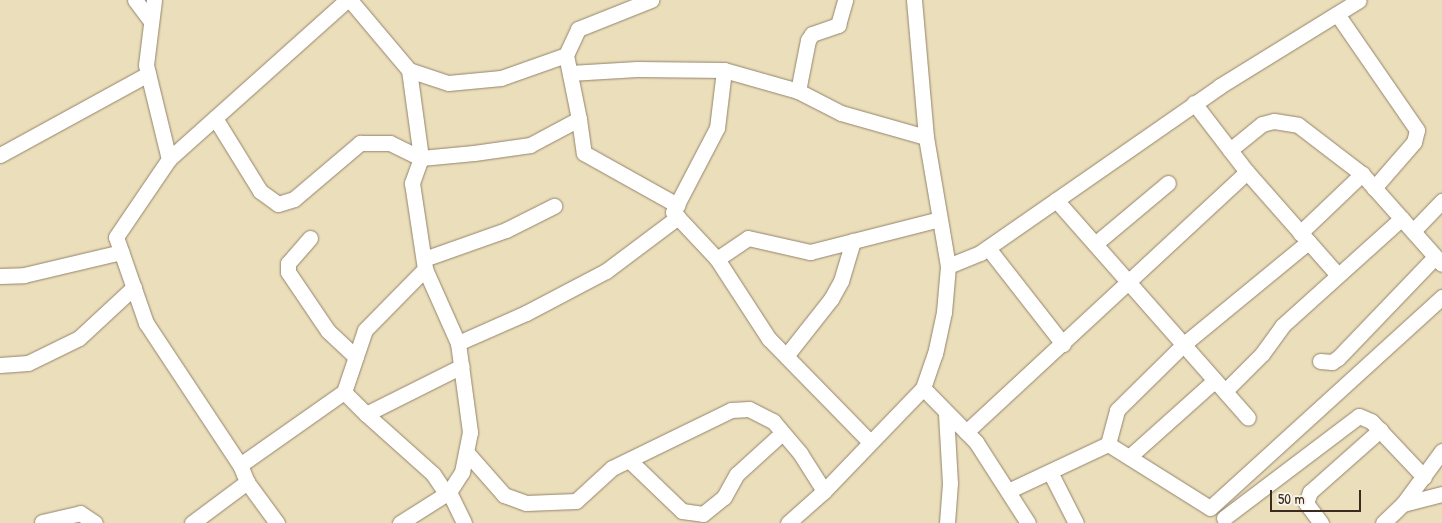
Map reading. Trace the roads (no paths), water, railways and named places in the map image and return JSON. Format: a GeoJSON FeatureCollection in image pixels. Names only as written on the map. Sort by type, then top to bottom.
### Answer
{"type":"FeatureCollection","features":[{"type":"Feature","properties":{"kind":"street"},"geometry":{"type":"LineString","coordinates":[[135,0],[151,21]]}},
{"type":"Feature","properties":{"kind":"street"},"geometry":{"type":"LineString","coordinates":[[154,0],[146,65],[170,159]]}},
{"type":"Feature","properties":{"kind":"street"},"geometry":{"type":"LineString","coordinates":[[277,523],[247,482],[240,465],[146,323],[116,237],[170,159],[349,0],[409,70],[448,83],[492,79],[566,55]]}},
{"type":"Feature","properties":{"kind":"street"},"geometry":{"type":"LineString","coordinates":[[651,0],[578,29],[566,55],[584,153],[677,211],[717,260],[769,339],[869,441]]}},
{"type":"Feature","properties":{"kind":"street"},"geometry":{"type":"LineString","coordinates":[[798,91],[808,40],[812,34],[838,25],[845,0]]}},
{"type":"Feature","properties":{"kind":"street"},"geometry":{"type":"LineString","coordinates":[[788,523],[824,491],[869,441],[922,388],[935,354],[944,312],[948,266],[926,137],[914,0]]}},
{"type":"Feature","properties":{"kind":"street"},"geometry":{"type":"LineString","coordinates":[[948,266],[988,248],[1194,103],[1359,0]]}},
{"type":"Feature","properties":{"kind":"street"},"geometry":{"type":"LineString","coordinates":[[1337,14],[1417,130],[1414,142],[1374,188]]}},
{"type":"Feature","properties":{"kind":"street"},"geometry":{"type":"LineString","coordinates":[[570,74],[637,69],[724,70],[798,91],[841,113],[926,137]]}},
{"type":"Feature","properties":{"kind":"street"},"geometry":{"type":"LineString","coordinates":[[400,523],[447,492],[468,454],[470,432],[458,343],[424,264],[412,184],[421,158],[409,70]]}},
{"type":"Feature","properties":{"kind":"street"},"geometry":{"type":"LineString","coordinates":[[458,343],[526,313],[606,271],[677,211],[717,128],[724,70]]}},
{"type":"Feature","properties":{"kind":"street"},"geometry":{"type":"LineString","coordinates":[[0,155],[148,74]]}},
{"type":"Feature","properties":{"kind":"street"},"geometry":{"type":"LineString","coordinates":[[1194,103],[1247,172],[1337,274]]}},
{"type":"Feature","properties":{"kind":"street"},"geometry":{"type":"LineString","coordinates":[[215,118],[260,192],[278,204],[294,199],[360,143],[390,143],[421,158],[530,145],[579,119]]}},
{"type":"Feature","properties":{"kind":"street"},"geometry":{"type":"LineString","coordinates":[[1230,150],[1262,124],[1288,122],[1298,125],[1362,174],[1439,260],[1338,358],[1332,362],[1320,361]]}},
{"type":"Feature","properties":{"kind":"street"},"geometry":{"type":"LineString","coordinates":[[966,432],[1247,172]]}},
{"type":"Feature","properties":{"kind":"street"},"geometry":{"type":"LineString","coordinates":[[1008,492],[1108,444],[1117,410],[1184,344],[1304,237],[1362,174]]}},
{"type":"Feature","properties":{"kind":"street"},"geometry":{"type":"LineString","coordinates":[[1095,244],[1168,182]]}},
{"type":"Feature","properties":{"kind":"street"},"geometry":{"type":"LineString","coordinates":[[1056,200],[1248,418]]}},
{"type":"Feature","properties":{"kind":"street"},"geometry":{"type":"LineString","coordinates":[[1413,231],[1442,201]]}},
{"type":"Feature","properties":{"kind":"street"},"geometry":{"type":"LineString","coordinates":[[240,465],[344,392],[365,330],[424,264],[506,230],[554,206]]}},
{"type":"Feature","properties":{"kind":"street"},"geometry":{"type":"LineString","coordinates":[[717,260],[748,238],[810,252],[939,218]]}},
{"type":"Feature","properties":{"kind":"street"},"geometry":{"type":"LineString","coordinates":[[1129,458],[1262,354],[1282,326],[1337,274],[1402,218]]}},
{"type":"Feature","properties":{"kind":"street"},"geometry":{"type":"LineString","coordinates":[[310,238],[288,263],[288,272],[328,331],[356,357]]}},
{"type":"Feature","properties":{"kind":"street"},"geometry":{"type":"LineString","coordinates":[[786,356],[831,299],[841,281],[853,242]]}},
{"type":"Feature","properties":{"kind":"street"},"geometry":{"type":"LineString","coordinates":[[988,248],[1063,344]]}},
{"type":"Feature","properties":{"kind":"street"},"geometry":{"type":"LineString","coordinates":[[0,276],[24,275],[122,252]]}},
{"type":"Feature","properties":{"kind":"street"},"geometry":{"type":"LineString","coordinates":[[0,365],[28,363],[79,338],[134,287]]}},
{"type":"Feature","properties":{"kind":"street"},"geometry":{"type":"LineString","coordinates":[[1210,508],[1442,297]]}},
{"type":"Feature","properties":{"kind":"street"},"geometry":{"type":"LineString","coordinates":[[366,414],[462,366]]}},
{"type":"Feature","properties":{"kind":"street"},"geometry":{"type":"LineString","coordinates":[[922,388],[966,432],[1028,523]]}},
{"type":"Feature","properties":{"kind":"street"},"geometry":{"type":"LineString","coordinates":[[344,392],[433,474],[447,492],[464,523]]}},
{"type":"Feature","properties":{"kind":"street"},"geometry":{"type":"LineString","coordinates":[[468,454],[504,496],[526,503],[576,501],[612,468],[630,461],[731,410],[749,409],[763,414],[782,433],[824,491]]}},
{"type":"Feature","properties":{"kind":"street"},"geometry":{"type":"LineString","coordinates":[[946,414],[950,483],[947,523]]}},
{"type":"Feature","properties":{"kind":"street"},"geometry":{"type":"LineString","coordinates":[[1108,444],[1228,520],[1352,418],[1366,417],[1424,477]]}},
{"type":"Feature","properties":{"kind":"street"},"geometry":{"type":"LineString","coordinates":[[1321,523],[1306,503],[1310,492],[1380,430]]}},
{"type":"Feature","properties":{"kind":"street"},"geometry":{"type":"LineString","coordinates":[[630,461],[682,511],[703,514],[724,497],[738,474],[782,433]]}},
{"type":"Feature","properties":{"kind":"street"},"geometry":{"type":"LineString","coordinates":[[1383,523],[1403,504],[1442,451]]}},
{"type":"Feature","properties":{"kind":"street"},"geometry":{"type":"LineString","coordinates":[[1050,472],[1076,523]]}},
{"type":"Feature","properties":{"kind":"street"},"geometry":{"type":"LineString","coordinates":[[192,523],[247,482]]}},
{"type":"Feature","properties":{"kind":"street"},"geometry":{"type":"LineString","coordinates":[[1403,504],[1442,494]]}},
{"type":"Feature","properties":{"kind":"street"},"geometry":{"type":"LineString","coordinates":[[42,522],[80,513],[96,523]]}}]}
